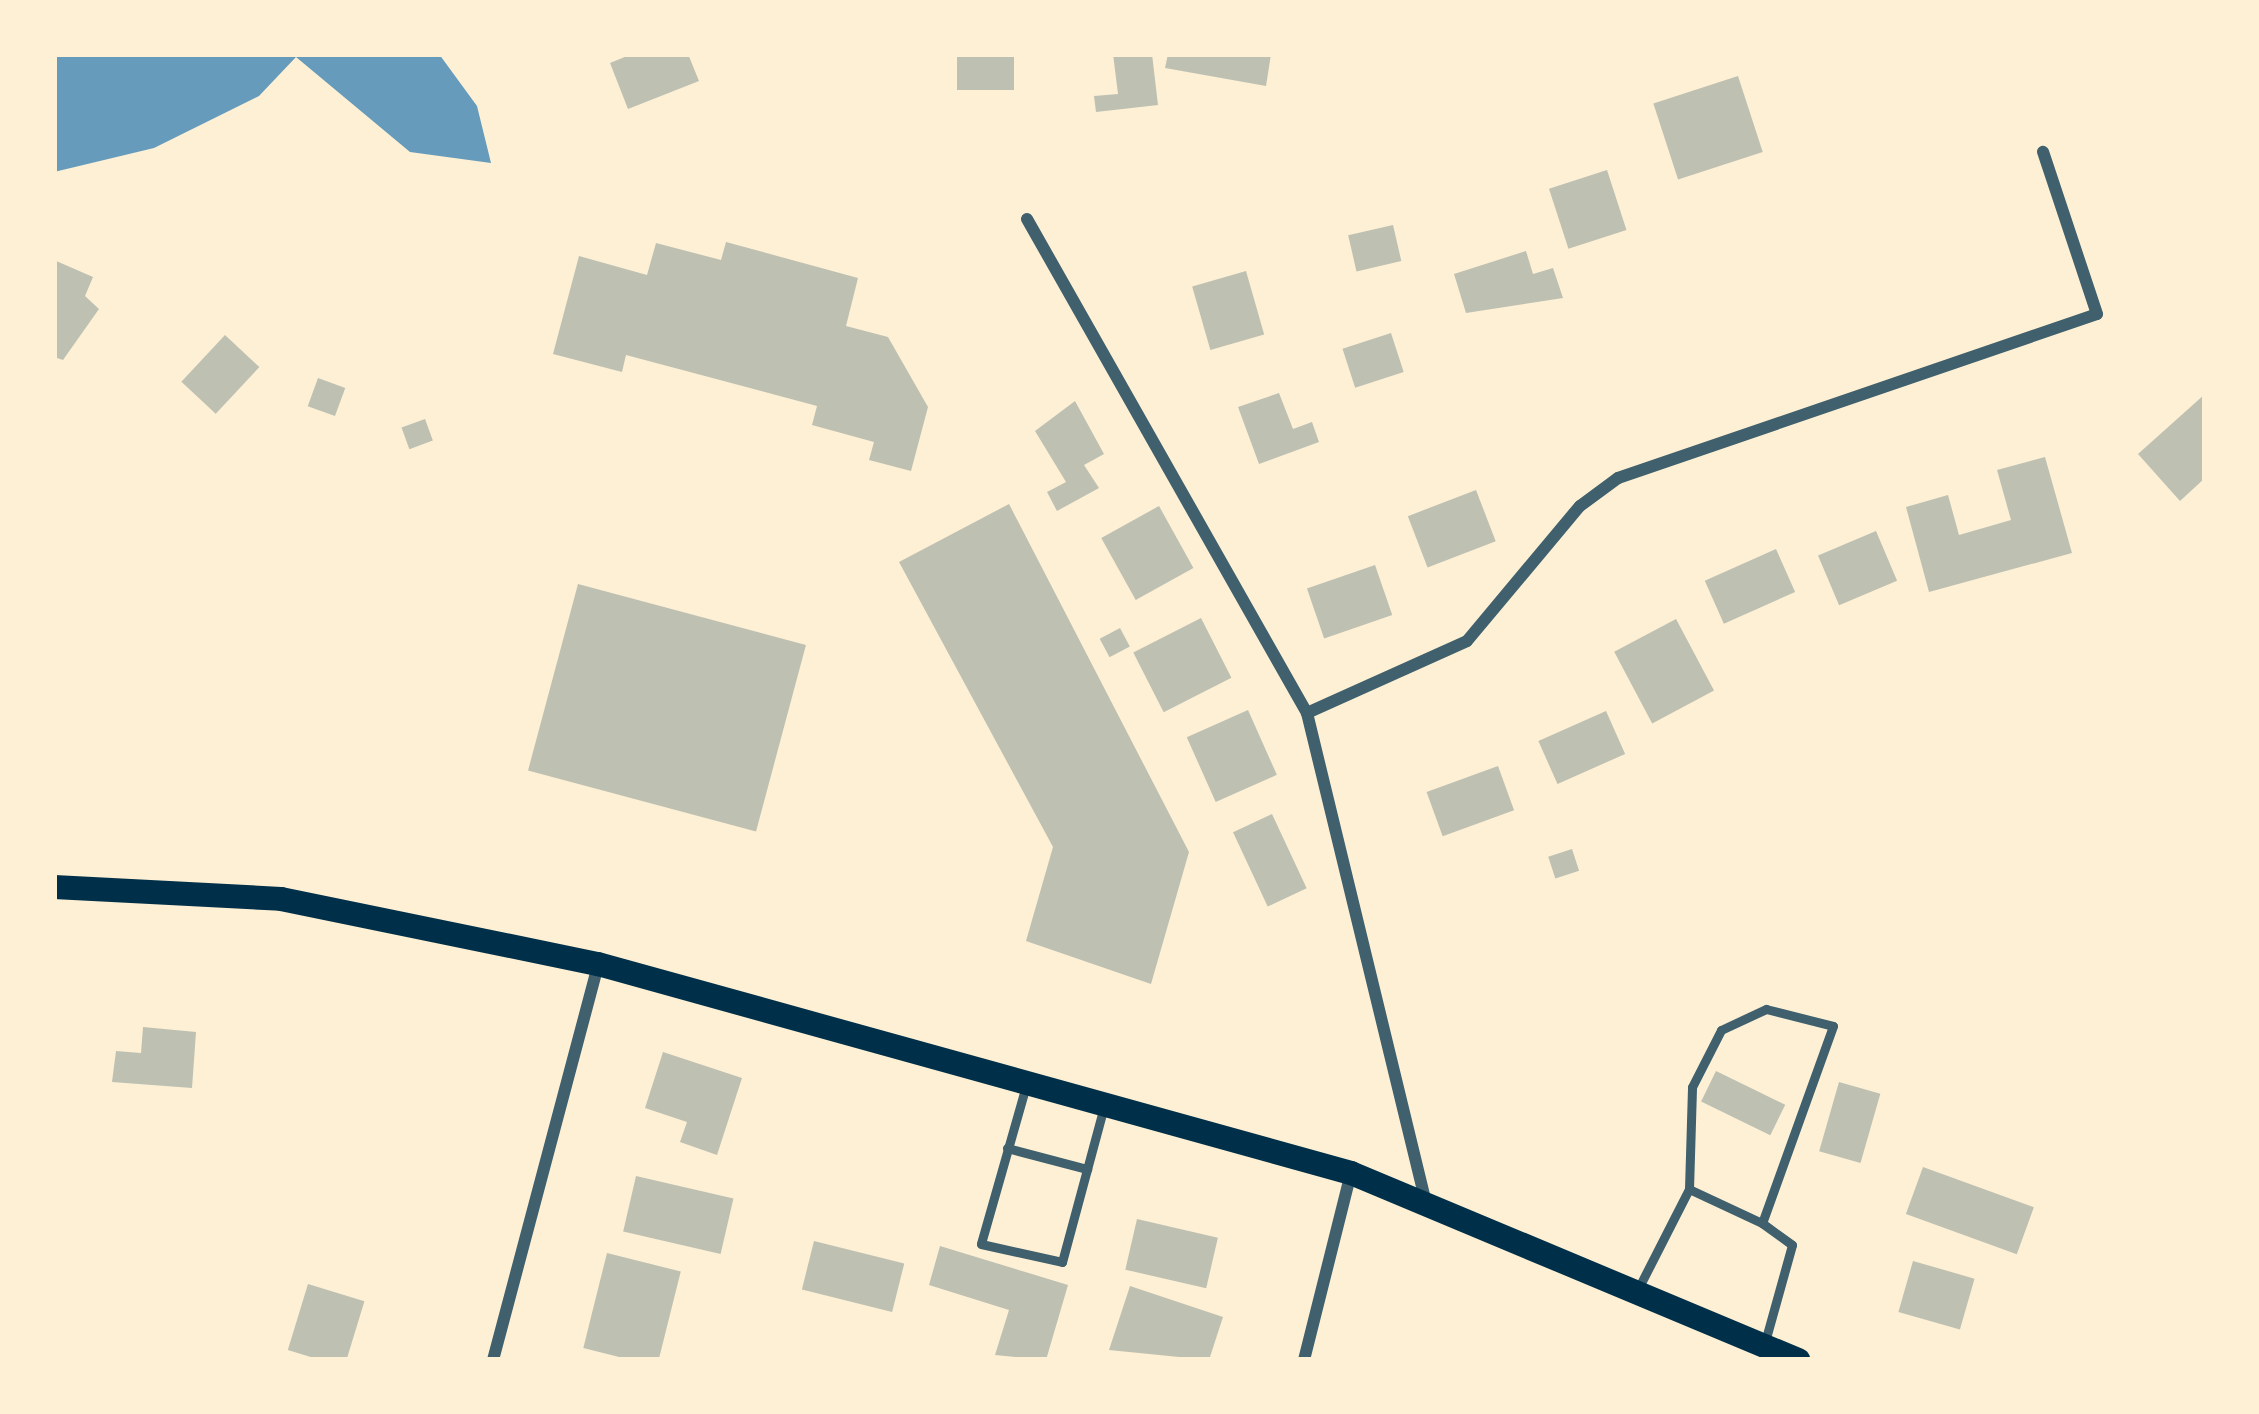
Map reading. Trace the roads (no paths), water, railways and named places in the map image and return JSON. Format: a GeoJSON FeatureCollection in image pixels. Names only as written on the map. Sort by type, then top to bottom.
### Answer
{"type":"FeatureCollection","features":[{"type":"Feature","properties":{"kind":"main road"},"geometry":{"type":"LineString","coordinates":[[54,886],[281,899],[598,964],[1351,1173],[1425,1199],[1798,1360]]}},
{"type":"Feature","properties":{"kind":"street"},"geometry":{"type":"LineString","coordinates":[[1307,713],[1467,641],[1555,533],[1618,478],[2097,314],[2043,152]]}},
{"type":"Feature","properties":{"kind":"street"},"geometry":{"type":"LineString","coordinates":[[1028,220],[1307,713],[1425,1199]]}},
{"type":"Feature","properties":{"kind":"street"},"geometry":{"type":"LineString","coordinates":[[493,1360],[598,964]]}},
{"type":"Feature","properties":{"kind":"street"},"geometry":{"type":"LineString","coordinates":[[1304,1360],[1351,1173]]}},
{"type":"Feature","properties":{"kind":"lane"},"geometry":{"type":"LineString","coordinates":[[1637,1290],[1689,1189],[1701,1056],[1721,1030],[1766,1010],[1824,1019],[1837,1038],[1762,1223]]}},
{"type":"Feature","properties":{"kind":"lane"},"geometry":{"type":"LineString","coordinates":[[1027,1082],[981,1244],[1062,1262],[1105,1104]]}},
{"type":"Feature","properties":{"kind":"lane"},"geometry":{"type":"LineString","coordinates":[[1007,1148],[1087,1169]]}},
{"type":"Feature","properties":{"kind":"lane"},"geometry":{"type":"LineString","coordinates":[[1689,1189],[1762,1223],[1792,1245],[1764,1345]]}},
{"type":"Feature","properties":{"kind":"water"},"geometry":{"type":"Polygon","coordinates":[[[54,54],[439,54],[477,106],[491,163],[410,152],[296,57],[259,96],[154,148],[54,172],[54,54]]]}}]}
